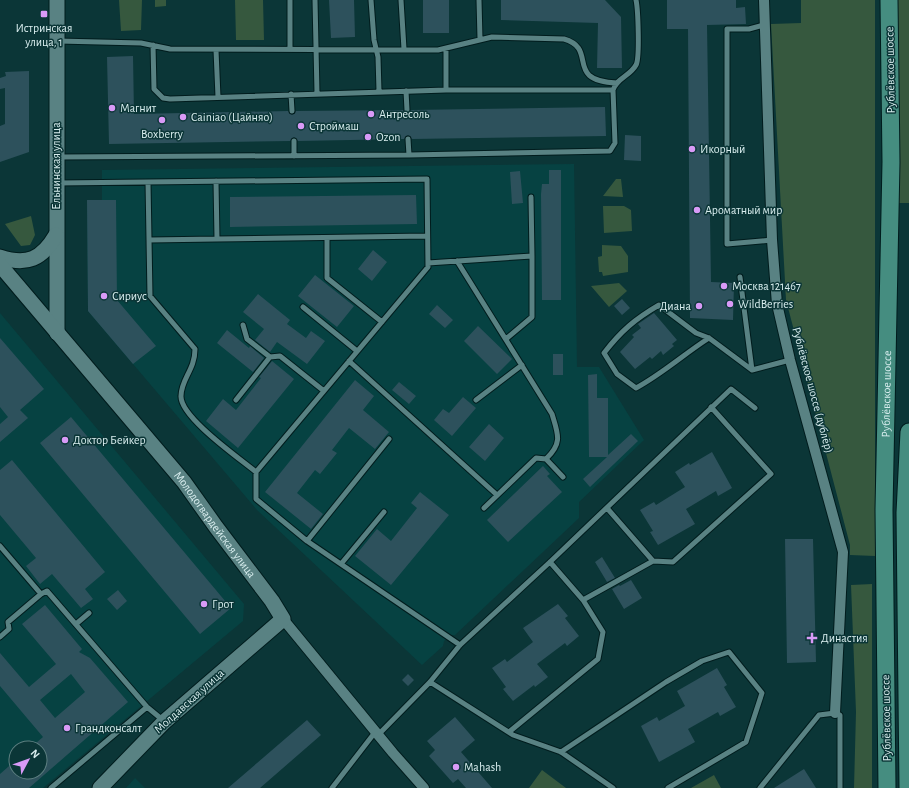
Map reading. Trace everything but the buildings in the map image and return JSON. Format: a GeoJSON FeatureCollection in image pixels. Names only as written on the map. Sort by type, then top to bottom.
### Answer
{"type":"FeatureCollection","features":[{"type":"Feature","properties":{"kind":"main road","name":"Рублёвское шоссе"},"geometry":{"type":"LineString","coordinates":[[887,788],[884,510],[891,162],[889,0]]}},
{"type":"Feature","properties":{"kind":"main road","name":"Рублёвское шоссе"},"geometry":{"type":"LineString","coordinates":[[908,788],[906,513],[909,432]]}},
{"type":"Feature","properties":{"kind":"street","name":"Ельнинская улица"},"geometry":{"type":"LineString","coordinates":[[57,0],[57,333]]}},
{"type":"Feature","properties":{"kind":"street","name":"Рублёвское шоссе (дублёр)"},"geometry":{"type":"LineString","coordinates":[[764,0],[772,240],[777,304],[790,360],[843,552],[835,713]]}},
{"type":"Feature","properties":{"kind":"street"},"geometry":{"type":"LineString","coordinates":[[0,257],[25,261],[34,259],[42,255],[50,247],[56,235]]}},
{"type":"Feature","properties":{"kind":"street","name":"Молодогвардейская улица"},"geometry":{"type":"LineString","coordinates":[[0,265],[184,482],[272,601],[283,619],[424,788]]}},
{"type":"Feature","properties":{"kind":"street","name":"Молдавская улица"},"geometry":{"type":"LineString","coordinates":[[100,788],[164,722],[283,619]]}},
{"type":"Feature","properties":{"kind":"lane"},"geometry":{"type":"LineString","coordinates":[[290,0],[290,49]]}},
{"type":"Feature","properties":{"kind":"lane"},"geometry":{"type":"LineString","coordinates":[[315,0],[316,93]]}},
{"type":"Feature","properties":{"kind":"lane"},"geometry":{"type":"LineString","coordinates":[[371,0],[374,40],[378,57],[379,91]]}},
{"type":"Feature","properties":{"kind":"lane"},"geometry":{"type":"LineString","coordinates":[[401,0],[404,49]]}},
{"type":"Feature","properties":{"kind":"lane"},"geometry":{"type":"LineString","coordinates":[[479,0],[480,39]]}},
{"type":"Feature","properties":{"kind":"lane"},"geometry":{"type":"LineString","coordinates":[[56,157],[409,155],[610,151],[615,143],[613,90],[617,82],[632,71],[638,59],[636,0]]}},
{"type":"Feature","properties":{"kind":"lane"},"geometry":{"type":"LineString","coordinates":[[764,25],[749,29],[727,29],[727,244],[772,240]]}},
{"type":"Feature","properties":{"kind":"lane"},"geometry":{"type":"LineString","coordinates":[[57,41],[153,45],[170,49],[216,50],[316,48],[446,49],[492,37],[557,38],[573,41],[582,52],[583,65],[589,75],[602,82],[617,82]]}},
{"type":"Feature","properties":{"kind":"lane"},"geometry":{"type":"LineString","coordinates":[[153,45],[153,83],[158,94],[170,99],[379,91],[613,90]]}},
{"type":"Feature","properties":{"kind":"lane"},"geometry":{"type":"LineString","coordinates":[[446,49],[446,90]]}},
{"type":"Feature","properties":{"kind":"lane"},"geometry":{"type":"LineString","coordinates":[[216,50],[218,97]]}},
{"type":"Feature","properties":{"kind":"lane"},"geometry":{"type":"LineString","coordinates":[[406,91],[407,110]]}},
{"type":"Feature","properties":{"kind":"lane"},"geometry":{"type":"LineString","coordinates":[[291,94],[292,111]]}},
{"type":"Feature","properties":{"kind":"lane"},"geometry":{"type":"LineString","coordinates":[[408,139],[409,155]]}},
{"type":"Feature","properties":{"kind":"lane"},"geometry":{"type":"LineString","coordinates":[[294,141],[294,156]]}},
{"type":"Feature","properties":{"kind":"lane"},"geometry":{"type":"LineString","coordinates":[[56,183],[427,179],[428,267],[256,472],[256,500],[307,541],[460,646]]}},
{"type":"Feature","properties":{"kind":"lane"},"geometry":{"type":"LineString","coordinates":[[148,182],[150,296],[195,350],[195,361],[181,390],[180,398],[184,409],[199,425],[256,472]]}},
{"type":"Feature","properties":{"kind":"lane"},"geometry":{"type":"LineString","coordinates":[[216,182],[217,239]]}},
{"type":"Feature","properties":{"kind":"lane"},"geometry":{"type":"LineString","coordinates":[[506,339],[532,317],[531,197]]}},
{"type":"Feature","properties":{"kind":"lane"},"geometry":{"type":"LineString","coordinates":[[149,240],[427,236]]}},
{"type":"Feature","properties":{"kind":"lane"},"geometry":{"type":"LineString","coordinates":[[327,238],[327,278],[382,322]]}},
{"type":"Feature","properties":{"kind":"lane"},"geometry":{"type":"LineString","coordinates":[[428,263],[532,256]]}},
{"type":"Feature","properties":{"kind":"lane"},"geometry":{"type":"LineString","coordinates":[[457,261],[552,414],[558,432],[558,445],[546,459]]}},
{"type":"Feature","properties":{"kind":"lane"},"geometry":{"type":"LineString","coordinates":[[740,277],[752,370]]}},
{"type":"Feature","properties":{"kind":"lane"},"geometry":{"type":"LineString","coordinates":[[709,338],[653,379],[636,388],[617,374],[604,353],[620,332],[640,316],[659,305],[696,333],[709,338],[752,370]]}},
{"type":"Feature","properties":{"kind":"lane"},"geometry":{"type":"LineString","coordinates":[[303,307],[357,351]]}},
{"type":"Feature","properties":{"kind":"lane"},"geometry":{"type":"LineString","coordinates":[[243,325],[247,339],[270,357],[280,356],[324,391]]}},
{"type":"Feature","properties":{"kind":"lane"},"geometry":{"type":"LineString","coordinates":[[236,400],[270,357]]}},
{"type":"Feature","properties":{"kind":"lane"},"geometry":{"type":"LineString","coordinates":[[752,370],[790,360]]}},
{"type":"Feature","properties":{"kind":"lane"},"geometry":{"type":"LineString","coordinates":[[348,361],[497,495]]}},
{"type":"Feature","properties":{"kind":"lane"},"geometry":{"type":"LineString","coordinates":[[476,400],[522,365]]}},
{"type":"Feature","properties":{"kind":"lane"},"geometry":{"type":"LineString","coordinates":[[332,788],[377,732],[430,682],[460,646],[607,508],[711,407],[732,389],[755,408]]}},
{"type":"Feature","properties":{"kind":"lane"},"geometry":{"type":"LineString","coordinates":[[583,600],[653,561],[673,562],[770,474],[711,407]]}},
{"type":"Feature","properties":{"kind":"lane"},"geometry":{"type":"LineString","coordinates":[[307,541],[389,439]]}},
{"type":"Feature","properties":{"kind":"lane"},"geometry":{"type":"LineString","coordinates":[[484,508],[536,458],[546,459],[563,477]]}},
{"type":"Feature","properties":{"kind":"lane"},"geometry":{"type":"LineString","coordinates":[[607,508],[653,561]]}},
{"type":"Feature","properties":{"kind":"lane"},"geometry":{"type":"LineString","coordinates":[[341,564],[384,512]]}},
{"type":"Feature","properties":{"kind":"lane"},"geometry":{"type":"LineString","coordinates":[[0,546],[41,594]]}},
{"type":"Feature","properties":{"kind":"lane"},"geometry":{"type":"LineString","coordinates":[[509,732],[598,659],[603,632],[583,600],[550,562]]}},
{"type":"Feature","properties":{"kind":"lane"},"geometry":{"type":"LineString","coordinates":[[0,637],[9,629],[8,622],[41,594],[47,591],[147,707],[164,722]]}},
{"type":"Feature","properties":{"kind":"lane"},"geometry":{"type":"LineString","coordinates":[[76,624],[89,613]]}},
{"type":"Feature","properties":{"kind":"lane"},"geometry":{"type":"LineString","coordinates":[[561,752],[666,682],[702,661],[728,652],[762,693],[746,742],[668,788]]}},
{"type":"Feature","properties":{"kind":"lane"},"geometry":{"type":"LineString","coordinates":[[430,682],[509,732],[561,752],[613,788]]}},
{"type":"Feature","properties":{"kind":"lane"},"geometry":{"type":"LineString","coordinates":[[51,788],[147,707]]}},
{"type":"Feature","properties":{"kind":"lane"},"geometry":{"type":"LineString","coordinates":[[760,788],[819,715],[835,713],[840,715],[840,788]]}},
{"type":"Feature","properties":{"kind":"shaded area"},"geometry":{"type":"Polygon","coordinates":[[[119,0],[142,0],[141,30],[121,31],[119,0]]]}},
{"type":"Feature","properties":{"kind":"shaded area"},"geometry":{"type":"Polygon","coordinates":[[[155,0],[166,0],[166,6],[155,7],[155,0]]]}},
{"type":"Feature","properties":{"kind":"shaded area"},"geometry":{"type":"Polygon","coordinates":[[[235,0],[263,0],[264,40],[236,40],[235,0]]]}},
{"type":"Feature","properties":{"kind":"shaded area"},"geometry":{"type":"Polygon","coordinates":[[[801,0],[875,0],[875,556],[850,555],[850,545],[786,300],[771,24],[801,23],[801,0]]]}},
{"type":"Feature","properties":{"kind":"shaded area"},"geometry":{"type":"Polygon","coordinates":[[[897,0],[909,0],[909,203],[899,203],[897,0]]]}},
{"type":"Feature","properties":{"kind":"shaded area"},"geometry":{"type":"Polygon","coordinates":[[[574,164],[577,367],[599,367],[644,440],[579,502],[579,518],[455,635],[451,635],[444,641],[443,646],[422,665],[257,510],[88,311],[87,200],[102,200],[102,170],[574,164]]]}},
{"type":"Feature","properties":{"kind":"shaded area"},"geometry":{"type":"Polygon","coordinates":[[[616,179],[621,179],[623,197],[603,196],[616,179]]]}},
{"type":"Feature","properties":{"kind":"shaded area"},"geometry":{"type":"Polygon","coordinates":[[[603,206],[624,206],[631,210],[632,231],[604,233],[603,206]]]}},
{"type":"Feature","properties":{"kind":"shaded area"},"geometry":{"type":"Polygon","coordinates":[[[31,216],[35,235],[30,245],[21,246],[5,224],[31,216]]]}},
{"type":"Feature","properties":{"kind":"shaded area"},"geometry":{"type":"Polygon","coordinates":[[[602,245],[621,246],[628,256],[628,272],[603,276],[602,272],[599,272],[598,257],[602,256],[602,245]]]}},
{"type":"Feature","properties":{"kind":"shaded area"},"geometry":{"type":"Polygon","coordinates":[[[619,283],[627,291],[609,307],[591,286],[619,283]]]}},
{"type":"Feature","properties":{"kind":"shaded area"},"geometry":{"type":"Polygon","coordinates":[[[0,313],[244,604],[243,621],[43,788],[0,788],[0,313]]]}},
{"type":"Feature","properties":{"kind":"shaded area"},"geometry":{"type":"Polygon","coordinates":[[[872,584],[872,788],[854,788],[856,712],[851,585],[872,584]]]}},
{"type":"Feature","properties":{"kind":"shaded area"},"geometry":{"type":"Polygon","coordinates":[[[542,770],[566,788],[529,788],[542,770]]]}},
{"type":"Feature","properties":{"kind":"shaded area"},"geometry":{"type":"Polygon","coordinates":[[[714,775],[721,788],[691,788],[714,775]]]}},
{"type":"Feature","properties":{"kind":"shaded area"},"geometry":{"type":"Polygon","coordinates":[[[135,778],[145,788],[126,788],[135,778]]]}},
{"type":"Feature","properties":{"kind":"place","name":"Истринская улица, 1"},"geometry":{"type":"Point","coordinates":[44,14]}},
{"type":"Feature","properties":{"kind":"place","name":"Магнит"},"geometry":{"type":"Point","coordinates":[112,108]}},
{"type":"Feature","properties":{"kind":"place","name":"Антресоль"},"geometry":{"type":"Point","coordinates":[371,114]}},
{"type":"Feature","properties":{"kind":"place","name":"Cainiao (Цайняо)"},"geometry":{"type":"Point","coordinates":[183,117]}},
{"type":"Feature","properties":{"kind":"place","name":"Boxberry"},"geometry":{"type":"Point","coordinates":[162,120]}},
{"type":"Feature","properties":{"kind":"place","name":"Строймаш"},"geometry":{"type":"Point","coordinates":[301,126]}},
{"type":"Feature","properties":{"kind":"place","name":"Ozon"},"geometry":{"type":"Point","coordinates":[368,137]}},
{"type":"Feature","properties":{"kind":"place","name":"Икорный"},"geometry":{"type":"Point","coordinates":[692,149]}},
{"type":"Feature","properties":{"kind":"place","name":"Ароматный мир"},"geometry":{"type":"Point","coordinates":[697,210]}},
{"type":"Feature","properties":{"kind":"place","name":"Москва 121467"},"geometry":{"type":"Point","coordinates":[724,286]}},
{"type":"Feature","properties":{"kind":"place","name":"Сириус"},"geometry":{"type":"Point","coordinates":[104,296]}},
{"type":"Feature","properties":{"kind":"place","name":"WildBerries"},"geometry":{"type":"Point","coordinates":[730,304]}},
{"type":"Feature","properties":{"kind":"place","name":"Диана"},"geometry":{"type":"Point","coordinates":[699,306]}},
{"type":"Feature","properties":{"kind":"place","name":"Доктор Бейкер"},"geometry":{"type":"Point","coordinates":[65,440]}},
{"type":"Feature","properties":{"kind":"place","name":"Грот"},"geometry":{"type":"Point","coordinates":[204,604]}},
{"type":"Feature","properties":{"kind":"place","name":"Династия"},"geometry":{"type":"Point","coordinates":[812,638]}},
{"type":"Feature","properties":{"kind":"place","name":"Грандконсалт"},"geometry":{"type":"Point","coordinates":[67,728]}},
{"type":"Feature","properties":{"kind":"place","name":"Mahash"},"geometry":{"type":"Point","coordinates":[456,767]}}]}
